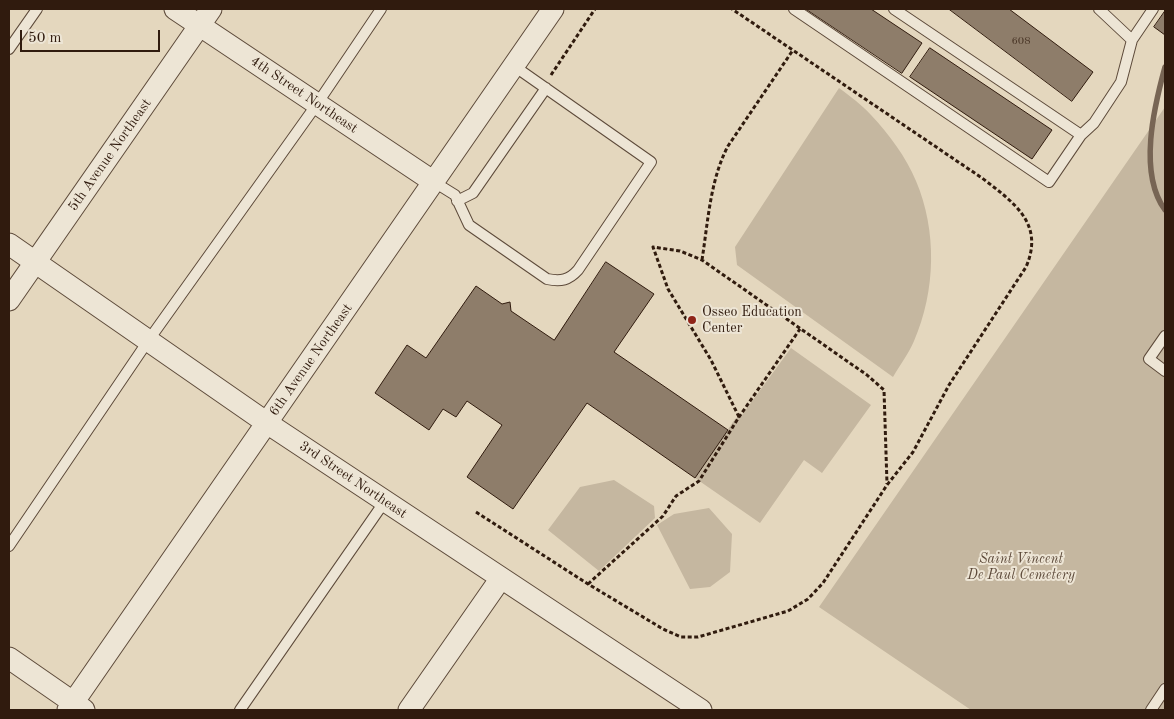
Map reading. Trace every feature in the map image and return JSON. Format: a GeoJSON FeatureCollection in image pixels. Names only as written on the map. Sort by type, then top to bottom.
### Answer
{"type":"FeatureCollection","features":[{"type":"Feature","properties":{"kind":"street","name":"4th Street Northeast"},"geometry":{"type":"LineString","coordinates":[[175,9],[205,17],[317,104],[434,182]]}},
{"type":"Feature","properties":{"kind":"street","name":"6th Avenue Northeast"},"geometry":{"type":"LineString","coordinates":[[75,708],[267,423],[554,9]]}},
{"type":"Feature","properties":{"kind":"street","name":"5th Avenue Northeast"},"geometry":{"type":"LineString","coordinates":[[9,300],[205,17]]}},
{"type":"Feature","properties":{"kind":"street","name":"3rd Street Northeast"},"geometry":{"type":"LineString","coordinates":[[9,244],[267,423],[701,710]]}},
{"type":"Feature","properties":{"kind":"street"},"geometry":{"type":"LineString","coordinates":[[410,710],[501,578]]}},
{"type":"Feature","properties":{"kind":"street"},"geometry":{"type":"LineString","coordinates":[[9,658],[75,708]]}},
{"type":"Feature","properties":{"kind":"lane"},"geometry":{"type":"LineString","coordinates":[[9,49],[37,9]]}},
{"type":"Feature","properties":{"kind":"lane"},"geometry":{"type":"LineString","coordinates":[[9,546],[148,341],[317,104],[381,9]]}},
{"type":"Feature","properties":{"kind":"lane"},"geometry":{"type":"LineString","coordinates":[[794,9],[1049,182],[1081,135],[1094,123],[1121,82],[1132,40],[1153,9]]}},
{"type":"Feature","properties":{"kind":"lane"},"geometry":{"type":"LineString","coordinates":[[894,9],[1081,135]]}},
{"type":"Feature","properties":{"kind":"lane"},"geometry":{"type":"LineString","coordinates":[[1099,9],[1132,40]]}},
{"type":"Feature","properties":{"kind":"lane"},"geometry":{"type":"LineString","coordinates":[[434,182],[455,195],[469,225],[547,280],[564,280],[572,277],[578,270],[651,162],[514,66]]}},
{"type":"Feature","properties":{"kind":"lane"},"geometry":{"type":"LineString","coordinates":[[457,201],[473,193],[546,88]]}},
{"type":"Feature","properties":{"kind":"lane"},"geometry":{"type":"LineString","coordinates":[[1165,336],[1149,359],[1165,371]]}},
{"type":"Feature","properties":{"kind":"lane"},"geometry":{"type":"LineString","coordinates":[[240,710],[385,501]]}},
{"type":"Feature","properties":{"kind":"lane"},"geometry":{"type":"LineString","coordinates":[[1152,710],[1165,689]]}},
{"type":"Feature","properties":{"kind":"path"},"geometry":{"type":"LineString","coordinates":[[551,75],[595,9]]}},
{"type":"Feature","properties":{"kind":"path"},"geometry":{"type":"LineString","coordinates":[[476,512],[588,584],[663,629],[681,637],[698,637],[788,611],[808,599],[823,583],[887,484],[913,452],[948,385],[1026,267],[1031,256],[1032,237],[1027,221],[1018,208],[1004,194],[732,9]]}},
{"type":"Feature","properties":{"kind":"path"},"geometry":{"type":"LineString","coordinates":[[702,260],[710,205],[720,160],[793,50]]}},
{"type":"Feature","properties":{"kind":"path"},"geometry":{"type":"LineString","coordinates":[[739,417],[711,360],[668,289],[653,247],[680,251],[702,260],[867,375],[884,390],[887,484]]}},
{"type":"Feature","properties":{"kind":"path"},"geometry":{"type":"LineString","coordinates":[[588,584],[663,516],[676,496],[699,481],[739,417],[800,329]]}},
{"type":"Feature","properties":{"kind":"green space"},"geometry":{"type":"Polygon","coordinates":[[[839,88],[867,111],[896,146],[916,181],[928,220],[931,261],[927,302],[914,341],[893,377],[737,265],[735,247],[839,88]]]}},
{"type":"Feature","properties":{"kind":"green space","name":"Saint Vincent De Paul Cemetery"},"geometry":{"type":"Polygon","coordinates":[[[1165,107],[1165,710],[971,710],[819,607],[1165,107]]]}},
{"type":"Feature","properties":{"kind":"green space"},"geometry":{"type":"Polygon","coordinates":[[[791,348],[871,405],[822,473],[804,460],[760,523],[695,478],[735,419],[742,415],[791,348]]]}},
{"type":"Feature","properties":{"kind":"green space"},"geometry":{"type":"Polygon","coordinates":[[[614,480],[654,506],[655,518],[599,571],[548,530],[580,487],[614,480]]]}},
{"type":"Feature","properties":{"kind":"green space"},"geometry":{"type":"Polygon","coordinates":[[[709,508],[732,534],[730,572],[710,587],[690,589],[657,525],[674,514],[709,508]]]}},
{"type":"Feature","properties":{"kind":"building"},"geometry":{"type":"Polygon","coordinates":[[[806,9],[871,9],[922,43],[902,73],[806,9]]]}},
{"type":"Feature","properties":{"kind":"building"},"geometry":{"type":"Polygon","coordinates":[[[949,9],[1009,9],[1093,72],[1072,101],[949,9]]]}},
{"type":"Feature","properties":{"kind":"building"},"geometry":{"type":"Polygon","coordinates":[[[1165,11],[1165,35],[1154,27],[1165,11]]]}},
{"type":"Feature","properties":{"kind":"building"},"geometry":{"type":"Polygon","coordinates":[[[930,48],[1052,130],[1032,159],[910,77],[930,48]]]}},
{"type":"Feature","properties":{"kind":"building"},"geometry":{"type":"Polygon","coordinates":[[[606,262],[654,294],[614,352],[728,430],[695,478],[587,403],[513,509],[467,477],[502,425],[467,401],[456,417],[443,409],[429,430],[375,393],[407,345],[426,358],[476,286],[502,304],[510,302],[511,311],[554,340],[606,262]]]}},
{"type":"Feature","properties":{"kind":"waterway"},"geometry":{"type":"LineString","coordinates":[[1165,67],[1153,120],[1150,159],[1152,178],[1157,195],[1165,210]]}},
{"type":"Feature","properties":{"kind":"place","name":"Osseo Education Center"},"geometry":{"type":"Point","coordinates":[692,320]}}]}
